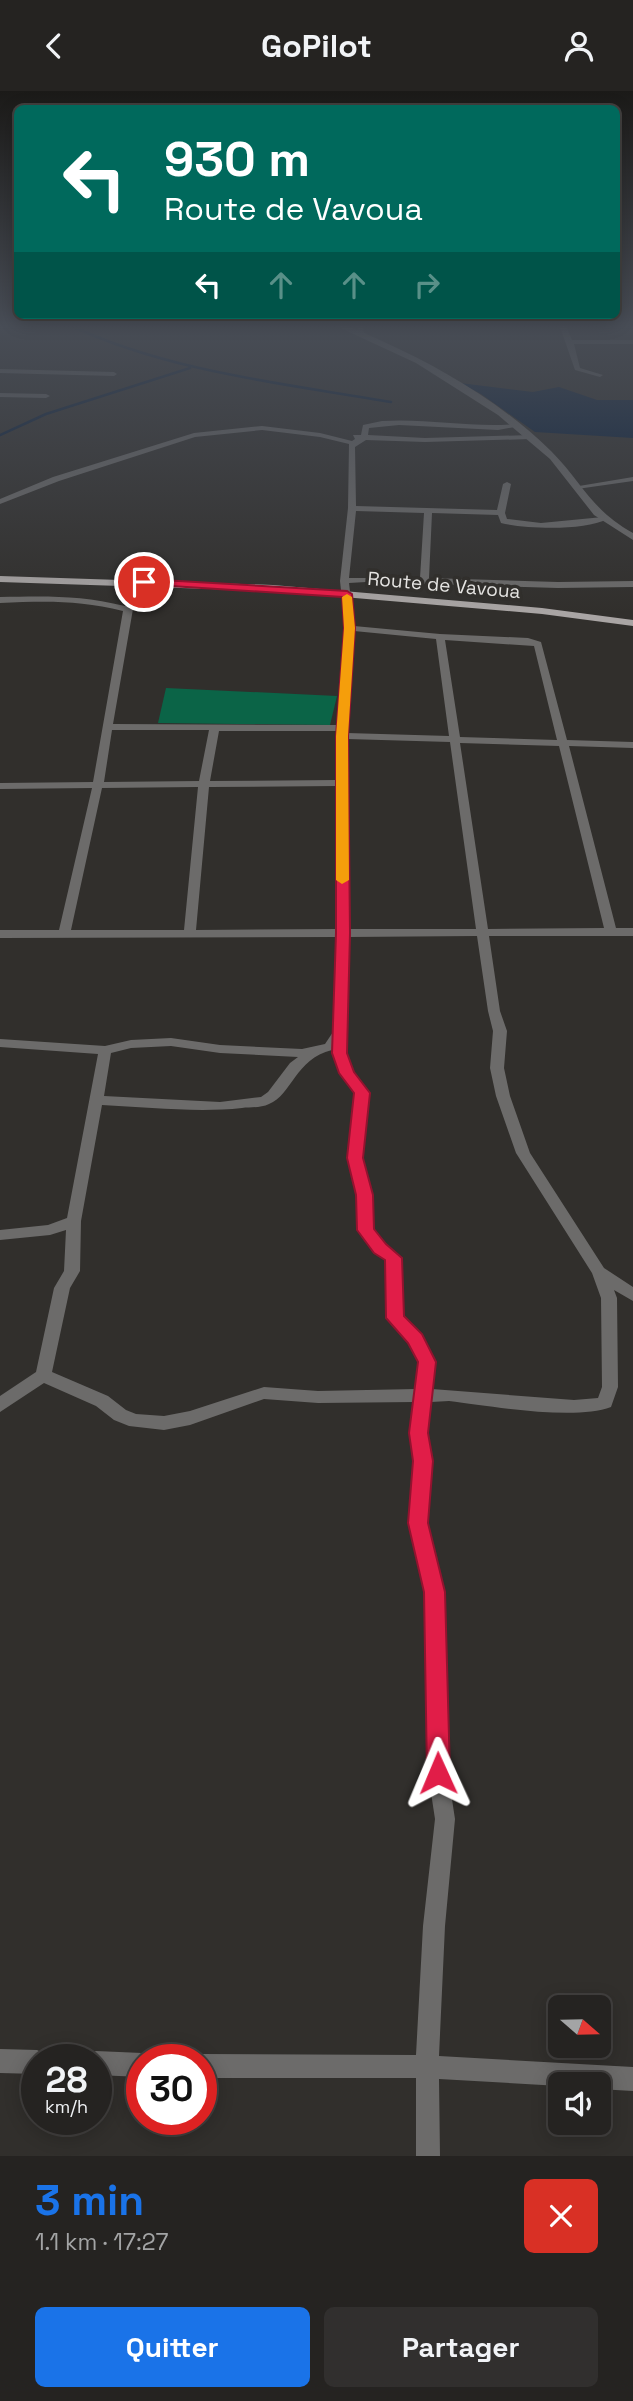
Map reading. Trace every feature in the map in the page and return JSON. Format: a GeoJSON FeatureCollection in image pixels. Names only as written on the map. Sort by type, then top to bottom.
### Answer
{"type":"FeatureCollection","features":[{"type":"Feature","properties":{"kind":"main road","name":"Route de Vavoua"},"geometry":{"type":"LineString","coordinates":[[0,579],[144,582],[347,594],[542,611],[633,623]]}},
{"type":"Feature","properties":{"kind":"street"},"geometry":{"type":"LineString","coordinates":[[508,420],[546,450],[603,519],[633,537]]}},
{"type":"Feature","properties":{"kind":"street"},"geometry":{"type":"LineString","coordinates":[[320,435],[353,443],[364,436],[366,427],[373,425],[490,429],[516,426]]}},
{"type":"Feature","properties":{"kind":"street"},"geometry":{"type":"LineString","coordinates":[[0,502],[57,479],[194,435],[262,428],[320,435],[425,440],[530,437]]}},
{"type":"Feature","properties":{"kind":"street"},"geometry":{"type":"LineString","coordinates":[[353,443],[352,508],[344,581],[349,628],[342,732],[343,933],[340,1032],[342,1064],[362,1093],[355,1158],[365,1195],[366,1230],[380,1249],[394,1258],[395,1318],[415,1339],[427,1362],[419,1433],[423,1461],[418,1523],[434,1592],[438,1773],[445,1819],[434,1926],[426,2067],[428,2156]]}},
{"type":"Feature","properties":{"kind":"street"},"geometry":{"type":"LineString","coordinates":[[577,487],[633,479]]}},
{"type":"Feature","properties":{"kind":"street"},"geometry":{"type":"LineString","coordinates":[[507,484],[502,513],[505,521],[554,524],[603,519]]}},
{"type":"Feature","properties":{"kind":"street"},"geometry":{"type":"LineString","coordinates":[[352,508],[502,513]]}},
{"type":"Feature","properties":{"kind":"street"},"geometry":{"type":"LineString","coordinates":[[424,581],[428,510]]}},
{"type":"Feature","properties":{"kind":"street"},"geometry":{"type":"LineString","coordinates":[[344,581],[633,584]]}},
{"type":"Feature","properties":{"kind":"street"},"geometry":{"type":"LineString","coordinates":[[64,934],[98,784],[128,609],[144,582]]}},
{"type":"Feature","properties":{"kind":"street"},"geometry":{"type":"LineString","coordinates":[[0,600],[68,598],[128,609]]}},
{"type":"Feature","properties":{"kind":"street"},"geometry":{"type":"LineString","coordinates":[[349,628],[440,637],[528,641],[538,644],[557,709],[561,743],[611,932]]}},
{"type":"Feature","properties":{"kind":"street"},"geometry":{"type":"LineString","coordinates":[[43,1375],[102,1401],[120,1415],[135,1421],[164,1423],[190,1418],[264,1393],[318,1397],[449,1395],[573,1407],[595,1406],[605,1402],[610,1387],[609,1298],[599,1272],[523,1153],[497,1069],[500,1031],[440,637]]}},
{"type":"Feature","properties":{"kind":"street"},"geometry":{"type":"LineString","coordinates":[[107,727],[215,727],[633,745]]}},
{"type":"Feature","properties":{"kind":"street"},"geometry":{"type":"LineString","coordinates":[[190,933],[204,785],[215,727]]}},
{"type":"Feature","properties":{"kind":"street"},"geometry":{"type":"LineString","coordinates":[[0,786],[342,783]]}},
{"type":"Feature","properties":{"kind":"street"},"geometry":{"type":"LineString","coordinates":[[0,934],[633,932]]}},
{"type":"Feature","properties":{"kind":"street"},"geometry":{"type":"LineString","coordinates":[[0,1043],[105,1050],[131,1044],[171,1042],[233,1050],[314,1052],[330,1047],[340,1032]]}},
{"type":"Feature","properties":{"kind":"street"},"geometry":{"type":"LineString","coordinates":[[0,1405],[43,1375],[62,1289],[72,1271],[74,1221],[105,1050]]}},
{"type":"Feature","properties":{"kind":"street"},"geometry":{"type":"LineString","coordinates":[[96,1100],[220,1106],[265,1101],[273,1095],[295,1066],[314,1052]]}},
{"type":"Feature","properties":{"kind":"street"},"geometry":{"type":"LineString","coordinates":[[0,1235],[50,1230],[74,1221]]}},
{"type":"Feature","properties":{"kind":"street"},"geometry":{"type":"LineString","coordinates":[[599,1272],[633,1295]]}},
{"type":"Feature","properties":{"kind":"street"},"geometry":{"type":"LineString","coordinates":[[0,2061],[21,2062]]}},
{"type":"Feature","properties":{"kind":"street"},"geometry":{"type":"LineString","coordinates":[[217,2066],[426,2067],[633,2079]]}},
{"type":"Feature","properties":{"kind":"green space"},"geometry":{"type":"Polygon","coordinates":[[[166,688],[337,696],[330,725],[158,723],[166,688]]]}},
{"type":"Feature","properties":{"kind":"water"},"geometry":{"type":"Polygon","coordinates":[[[518,420],[633,420],[633,438],[535,432],[518,420]]]}},
{"type":"Feature","properties":{"kind":"waterway"},"geometry":{"type":"LineString","coordinates":[[0,435],[32,420]]}},
{"type":"Feature","properties":{"kind":"slow traffic"},"geometry":{"type":"LineString","coordinates":[[342,880],[342,736],[349,628],[347,597]]}},
{"type":"Feature","properties":{"kind":"route"},"geometry":{"type":"LineString","coordinates":[[144,582],[347,594],[349,628],[342,736],[343,933],[339,1053],[347,1073],[362,1093],[355,1158],[365,1195],[363,1212],[366,1230],[380,1249],[394,1258],[395,1318],[415,1339],[427,1362],[419,1433],[423,1461],[418,1523],[434,1592],[438,1773]]}}]}
